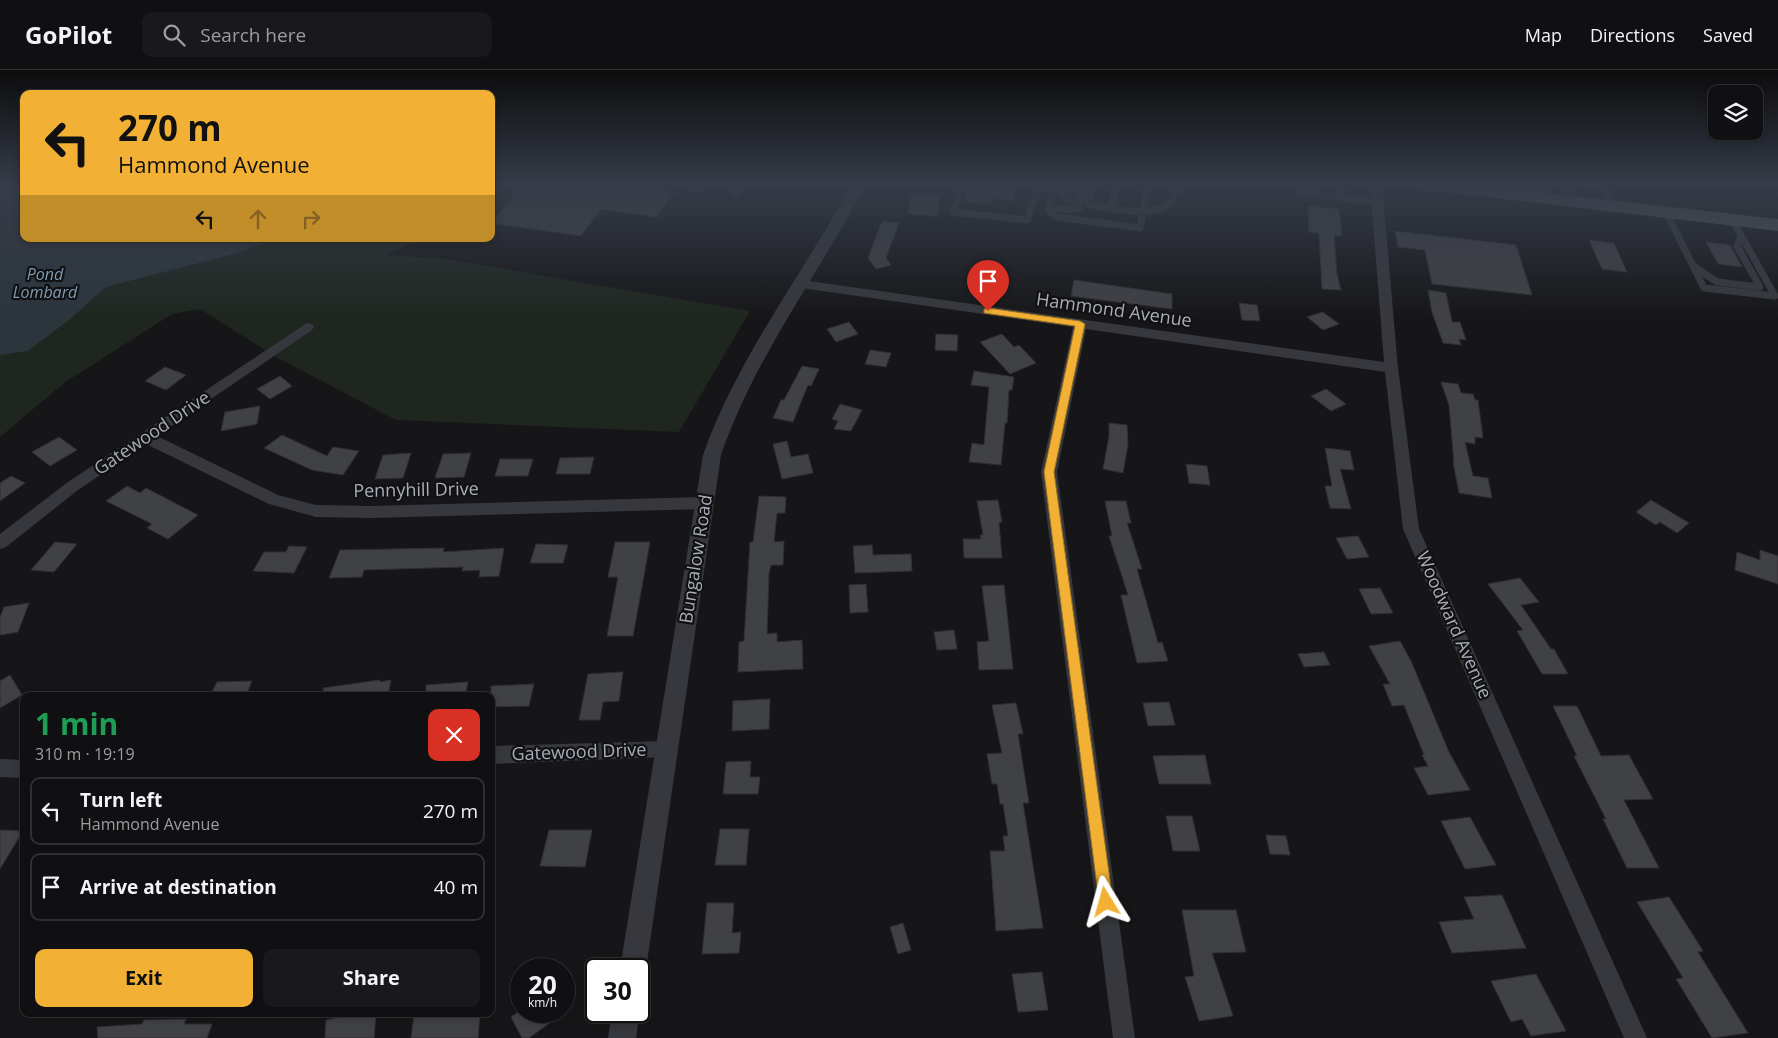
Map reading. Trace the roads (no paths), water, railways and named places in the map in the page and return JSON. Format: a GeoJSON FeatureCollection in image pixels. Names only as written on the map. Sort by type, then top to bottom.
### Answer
{"type":"FeatureCollection","features":[{"type":"Feature","properties":{"kind":"street","name":"Bungalow Road"},"geometry":{"type":"LineString","coordinates":[[635,958],[712,455],[726,413],[743,380],[833,229]]}},
{"type":"Feature","properties":{"kind":"street","name":"Woodward Avenue"},"geometry":{"type":"LineString","coordinates":[[1379,229],[1391,368],[1411,529],[1636,1038]]}},
{"type":"Feature","properties":{"kind":"street","name":"Hammond Avenue"},"geometry":{"type":"LineString","coordinates":[[802,284],[1391,368]]}},
{"type":"Feature","properties":{"kind":"street"},"geometry":{"type":"LineString","coordinates":[[1080,324],[1049,472],[1124,1038]]}},
{"type":"Feature","properties":{"kind":"street","name":"Gatewood Drive"},"geometry":{"type":"LineString","coordinates":[[0,543],[73,486],[307,327]]}},
{"type":"Feature","properties":{"kind":"street","name":"Pennyhill Drive"},"geometry":{"type":"LineString","coordinates":[[145,437],[274,500],[316,510],[371,512],[704,503]]}},
{"type":"Feature","properties":{"kind":"street","name":"Gatewood Drive"},"geometry":{"type":"LineString","coordinates":[[495,755],[667,749]]}},
{"type":"Feature","properties":{"kind":"street"},"geometry":{"type":"LineString","coordinates":[[0,768],[20,769]]}},
{"type":"Feature","properties":{"kind":"street"},"geometry":{"type":"LineString","coordinates":[[622,1038],[624,1023]]}},
{"type":"Feature","properties":{"kind":"lane"},"geometry":{"type":"LineString","coordinates":[[1674,229],[1704,288],[1775,296],[1738,229]]}},
{"type":"Feature","properties":{"kind":"lane"},"geometry":{"type":"LineString","coordinates":[[1692,265],[1717,282],[1760,287],[1736,246],[1742,236]]}},
{"type":"Feature","properties":{"kind":"water","name":"Pond Lombard"},"geometry":{"type":"Polygon","coordinates":[[[0,229],[20,229],[20,242],[267,242],[237,253],[106,287],[69,320],[28,351],[0,355],[0,229]]]}}]}
